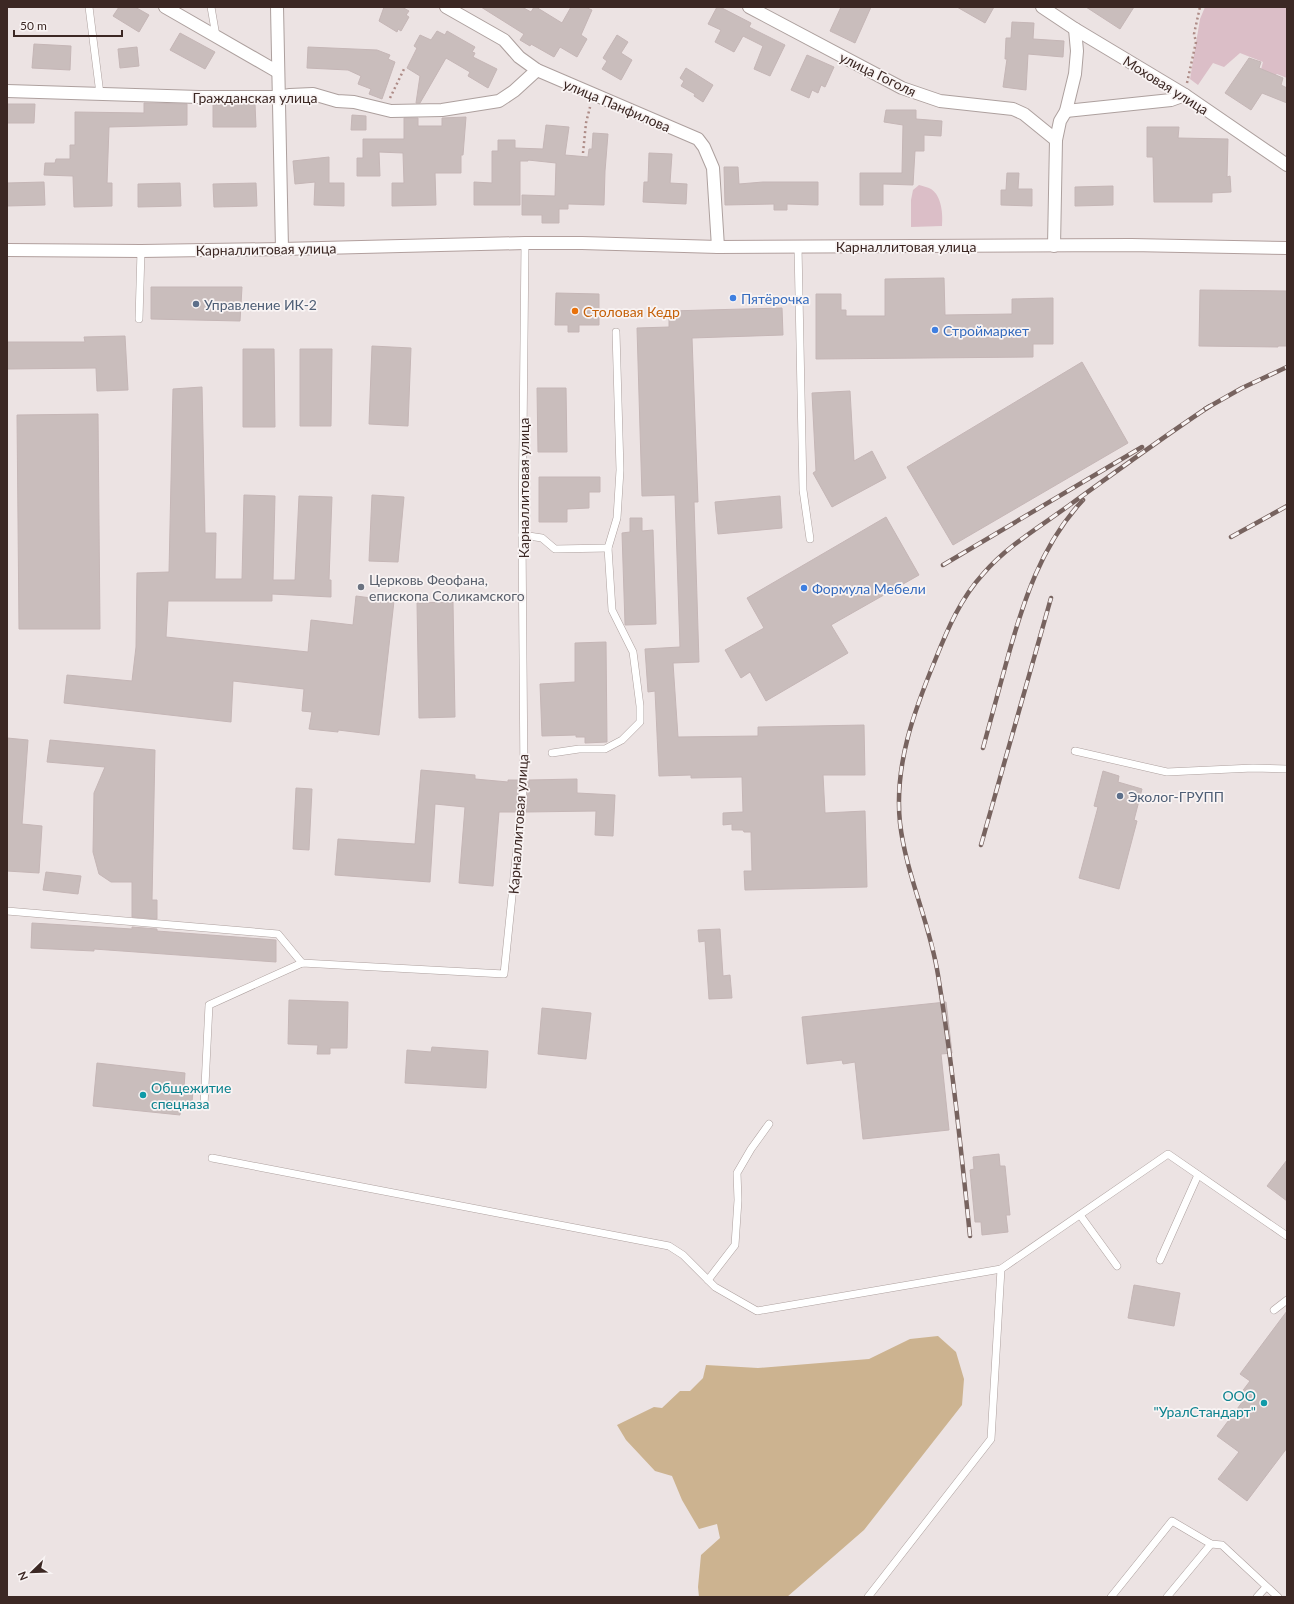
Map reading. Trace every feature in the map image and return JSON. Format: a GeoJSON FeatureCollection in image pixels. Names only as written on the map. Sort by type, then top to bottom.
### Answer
{"type":"FeatureCollection","features":[{"type":"Feature","properties":{"kind":"street"},"geometry":{"type":"LineString","coordinates":[[165,7],[278,72]]}},
{"type":"Feature","properties":{"kind":"street"},"geometry":{"type":"LineString","coordinates":[[277,7],[282,249]]}},
{"type":"Feature","properties":{"kind":"street","name":"улица Панфилова"},"geometry":{"type":"LineString","coordinates":[[446,7],[504,40],[519,57],[537,70],[698,139],[704,147],[713,168],[718,247]]}},
{"type":"Feature","properties":{"kind":"street","name":"улица Гоголя"},"geometry":{"type":"LineString","coordinates":[[749,7],[902,88],[940,101],[1013,109],[1024,114],[1056,140]]}},
{"type":"Feature","properties":{"kind":"street","name":"Моховая улица"},"geometry":{"type":"LineString","coordinates":[[1042,7],[1075,29],[1185,95],[1287,165]]}},
{"type":"Feature","properties":{"kind":"street"},"geometry":{"type":"LineString","coordinates":[[1054,246],[1056,140],[1060,121],[1066,111],[1075,74],[1077,51],[1075,29]]}},
{"type":"Feature","properties":{"kind":"street","name":"Гражданская улица"},"geometry":{"type":"LineString","coordinates":[[7,91],[278,97],[290,94],[313,94],[337,101],[354,102],[391,110],[442,110],[499,101],[514,91],[537,70]]}},
{"type":"Feature","properties":{"kind":"street"},"geometry":{"type":"LineString","coordinates":[[1066,111],[1171,100],[1185,95]]}},
{"type":"Feature","properties":{"kind":"street","name":"Карналлитовая улица"},"geometry":{"type":"LineString","coordinates":[[7,250],[141,251],[525,243],[718,247],[1054,246],[1131,244],[1287,248]]}},
{"type":"Feature","properties":{"kind":"lane"},"geometry":{"type":"LineString","coordinates":[[89,7],[100,94]]}},
{"type":"Feature","properties":{"kind":"lane"},"geometry":{"type":"LineString","coordinates":[[211,7],[216,36]]}},
{"type":"Feature","properties":{"kind":"lane","name":"Карналлитовая улица"},"geometry":{"type":"LineString","coordinates":[[204,1106],[209,1005],[302,963],[504,974],[524,780],[522,535],[525,243]]}},
{"type":"Feature","properties":{"kind":"lane"},"geometry":{"type":"LineString","coordinates":[[798,247],[803,490],[810,539]]}},
{"type":"Feature","properties":{"kind":"lane"},"geometry":{"type":"LineString","coordinates":[[139,320],[141,251]]}},
{"type":"Feature","properties":{"kind":"lane"},"geometry":{"type":"LineString","coordinates":[[552,753],[579,749],[605,749],[622,740],[640,722],[640,706],[633,652],[612,610],[608,548],[617,518],[620,470],[616,332]]}},
{"type":"Feature","properties":{"kind":"lane"},"geometry":{"type":"LineString","coordinates":[[522,535],[542,538],[555,549],[608,548]]}},
{"type":"Feature","properties":{"kind":"lane"},"geometry":{"type":"LineString","coordinates":[[1075,751],[1167,772],[1253,768],[1287,769]]}},
{"type":"Feature","properties":{"kind":"lane"},"geometry":{"type":"LineString","coordinates":[[7,911],[278,934],[302,963]]}},
{"type":"Feature","properties":{"kind":"lane"},"geometry":{"type":"LineString","coordinates":[[708,1280],[735,1245],[738,1200],[737,1173],[751,1149],[770,1124]]}},
{"type":"Feature","properties":{"kind":"lane"},"geometry":{"type":"LineString","coordinates":[[212,1158],[669,1246],[683,1255],[715,1287],[757,1311],[1001,1269],[1168,1154],[1287,1236]]}},
{"type":"Feature","properties":{"kind":"lane"},"geometry":{"type":"LineString","coordinates":[[1160,1260],[1198,1175]]}},
{"type":"Feature","properties":{"kind":"lane"},"geometry":{"type":"LineString","coordinates":[[1080,1215],[1117,1266]]}},
{"type":"Feature","properties":{"kind":"lane"},"geometry":{"type":"LineString","coordinates":[[868,1597],[991,1439],[1001,1269]]}},
{"type":"Feature","properties":{"kind":"lane"},"geometry":{"type":"LineString","coordinates":[[1274,1310],[1287,1300]]}},
{"type":"Feature","properties":{"kind":"lane"},"geometry":{"type":"LineString","coordinates":[[1111,1597],[1172,1520],[1211,1544],[1222,1545],[1278,1597]]}},
{"type":"Feature","properties":{"kind":"lane"},"geometry":{"type":"LineString","coordinates":[[1168,1597],[1211,1544]]}},
{"type":"Feature","properties":{"kind":"lane"},"geometry":{"type":"LineString","coordinates":[[1257,1597],[1266,1587]]}},
{"type":"Feature","properties":{"kind":"path"},"geometry":{"type":"LineString","coordinates":[[1185,95],[1196,42],[1194,34],[1200,7]]}},
{"type":"Feature","properties":{"kind":"path"},"geometry":{"type":"LineString","coordinates":[[384,109],[404,69]]}},
{"type":"Feature","properties":{"kind":"path"},"geometry":{"type":"LineString","coordinates":[[583,153],[586,123],[594,95]]}},
{"type":"Feature","properties":{"kind":"shaded area"},"geometry":{"type":"Polygon","coordinates":[[[1205,7],[1287,7],[1287,78],[1277,74],[1265,82],[1259,77],[1263,62],[1240,53],[1224,67],[1213,63],[1198,85],[1190,79],[1200,19],[1205,7]]]}},
{"type":"Feature","properties":{"kind":"shaded area"},"geometry":{"type":"Polygon","coordinates":[[[919,185],[931,189],[938,196],[942,211],[942,226],[911,227],[911,200],[913,190],[919,185]]]}},
{"type":"Feature","properties":{"kind":"shaded area"},"geometry":{"type":"Polygon","coordinates":[[[938,1336],[956,1352],[964,1379],[962,1405],[864,1530],[787,1597],[699,1597],[698,1587],[701,1555],[720,1538],[717,1524],[699,1529],[682,1500],[672,1476],[655,1471],[626,1440],[617,1425],[654,1407],[662,1408],[680,1391],[690,1391],[703,1378],[706,1365],[758,1368],[869,1359],[910,1339],[938,1336]]]}},
{"type":"Feature","properties":{"kind":"building"},"geometry":{"type":"Polygon","coordinates":[[[119,7],[135,7],[149,15],[139,32],[113,16],[119,7]]]}},
{"type":"Feature","properties":{"kind":"building"},"geometry":{"type":"Polygon","coordinates":[[[384,7],[402,7],[409,11],[406,15],[409,17],[401,31],[398,29],[397,32],[379,21],[384,7]]]}},
{"type":"Feature","properties":{"kind":"building"},"geometry":{"type":"Polygon","coordinates":[[[481,7],[522,7],[531,12],[534,7],[536,7],[562,23],[571,7],[585,7],[592,10],[581,35],[587,39],[577,57],[560,47],[554,57],[531,44],[530,46],[520,40],[524,34],[481,7]]]}},
{"type":"Feature","properties":{"kind":"building"},"geometry":{"type":"Polygon","coordinates":[[[717,7],[720,7],[751,23],[749,27],[785,45],[770,76],[754,69],[763,46],[743,36],[734,52],[715,42],[721,30],[708,24],[717,7]]]}},
{"type":"Feature","properties":{"kind":"building"},"geometry":{"type":"Polygon","coordinates":[[[841,7],[871,7],[855,43],[830,31],[841,7]]]}},
{"type":"Feature","properties":{"kind":"building"},"geometry":{"type":"Polygon","coordinates":[[[957,7],[994,7],[985,23],[957,7]]]}},
{"type":"Feature","properties":{"kind":"building"},"geometry":{"type":"Polygon","coordinates":[[[1086,7],[1134,7],[1120,29],[1086,7]]]}},
{"type":"Feature","properties":{"kind":"building"},"geometry":{"type":"Polygon","coordinates":[[[1012,22],[1034,23],[1033,39],[1064,41],[1063,57],[1028,54],[1026,90],[1003,87],[1007,59],[1005,59],[1006,38],[1011,38],[1012,22]]]}},
{"type":"Feature","properties":{"kind":"building"},"geometry":{"type":"Polygon","coordinates":[[[437,31],[445,35],[447,31],[475,47],[472,52],[475,53],[473,57],[497,69],[488,88],[468,76],[470,72],[446,58],[420,103],[416,103],[420,76],[407,68],[417,48],[414,46],[420,35],[431,40],[437,31]]]}},
{"type":"Feature","properties":{"kind":"building"},"geometry":{"type":"Polygon","coordinates":[[[180,33],[215,52],[205,69],[170,50],[180,33]]]}},
{"type":"Feature","properties":{"kind":"building"},"geometry":{"type":"Polygon","coordinates":[[[617,35],[628,42],[621,53],[632,60],[621,80],[602,69],[607,61],[603,58],[617,35]]]}},
{"type":"Feature","properties":{"kind":"building"},"geometry":{"type":"Polygon","coordinates":[[[34,44],[71,46],[70,70],[32,68],[34,44]]]}},
{"type":"Feature","properties":{"kind":"building"},"geometry":{"type":"Polygon","coordinates":[[[137,47],[139,66],[120,68],[118,49],[137,47]]]}},
{"type":"Feature","properties":{"kind":"building"},"geometry":{"type":"Polygon","coordinates":[[[308,47],[377,50],[390,55],[388,59],[395,62],[382,99],[369,94],[371,89],[358,84],[361,76],[348,70],[307,68],[308,47]]]}},
{"type":"Feature","properties":{"kind":"building"},"geometry":{"type":"Polygon","coordinates":[[[807,55],[834,67],[825,87],[821,85],[818,93],[812,90],[809,98],[791,90],[807,55]]]}},
{"type":"Feature","properties":{"kind":"building"},"geometry":{"type":"Polygon","coordinates":[[[1249,58],[1261,62],[1259,68],[1283,78],[1281,85],[1287,88],[1287,103],[1262,93],[1251,110],[1225,93],[1249,58]]]}},
{"type":"Feature","properties":{"kind":"building"},"geometry":{"type":"Polygon","coordinates":[[[686,68],[713,85],[703,102],[694,96],[695,94],[681,86],[684,81],[680,78],[686,68]]]}},
{"type":"Feature","properties":{"kind":"building"},"geometry":{"type":"Polygon","coordinates":[[[144,103],[187,104],[187,125],[109,127],[107,183],[112,183],[112,206],[74,207],[73,176],[44,175],[45,163],[55,163],[56,159],[70,159],[70,145],[75,145],[75,112],[144,113],[144,103]]]}},
{"type":"Feature","properties":{"kind":"building"},"geometry":{"type":"Polygon","coordinates":[[[7,104],[35,104],[34,123],[7,123],[7,104]]]}},
{"type":"Feature","properties":{"kind":"building"},"geometry":{"type":"Polygon","coordinates":[[[255,104],[256,127],[213,127],[213,105],[255,104]]]}},
{"type":"Feature","properties":{"kind":"building"},"geometry":{"type":"Polygon","coordinates":[[[886,110],[916,110],[916,119],[942,121],[941,136],[924,135],[924,151],[915,151],[913,185],[883,184],[883,205],[860,205],[860,173],[902,173],[903,125],[884,122],[886,110]]]}},
{"type":"Feature","properties":{"kind":"building"},"geometry":{"type":"Polygon","coordinates":[[[352,115],[366,116],[366,130],[351,130],[352,115]]]}},
{"type":"Feature","properties":{"kind":"building"},"geometry":{"type":"Polygon","coordinates":[[[466,117],[463,155],[461,155],[461,173],[435,173],[436,205],[392,206],[392,183],[404,183],[403,153],[379,152],[380,176],[357,176],[357,158],[363,158],[363,139],[404,139],[404,118],[418,118],[418,126],[442,126],[442,118],[466,117]]]}},
{"type":"Feature","properties":{"kind":"building"},"geometry":{"type":"Polygon","coordinates":[[[546,125],[569,127],[565,155],[588,157],[589,149],[592,149],[593,133],[608,134],[604,205],[568,204],[568,209],[559,209],[559,223],[542,223],[542,215],[522,215],[522,195],[555,196],[556,163],[528,160],[520,161],[520,205],[474,205],[474,182],[492,183],[492,151],[498,151],[498,140],[515,140],[515,148],[543,149],[546,125]]]}},
{"type":"Feature","properties":{"kind":"building"},"geometry":{"type":"Polygon","coordinates":[[[1147,127],[1179,127],[1178,138],[1228,139],[1227,177],[1230,176],[1231,192],[1212,193],[1212,202],[1154,202],[1153,157],[1147,157],[1147,127]]]}},
{"type":"Feature","properties":{"kind":"building"},"geometry":{"type":"Polygon","coordinates":[[[649,153],[672,154],[670,183],[687,184],[686,204],[643,202],[644,182],[648,182],[649,153]]]}},
{"type":"Feature","properties":{"kind":"building"},"geometry":{"type":"Polygon","coordinates":[[[329,157],[329,183],[344,183],[344,206],[314,205],[315,182],[295,184],[293,161],[329,157]]]}},
{"type":"Feature","properties":{"kind":"building"},"geometry":{"type":"Polygon","coordinates":[[[724,167],[738,167],[739,184],[763,182],[818,182],[818,205],[787,204],[787,210],[774,210],[774,204],[725,205],[724,167]]]}},
{"type":"Feature","properties":{"kind":"building"},"geometry":{"type":"Polygon","coordinates":[[[1007,173],[1019,173],[1018,189],[1032,189],[1032,206],[1001,205],[1001,190],[1006,190],[1007,173]]]}},
{"type":"Feature","properties":{"kind":"building"},"geometry":{"type":"Polygon","coordinates":[[[44,182],[45,205],[7,206],[7,183],[44,182]]]}},
{"type":"Feature","properties":{"kind":"building"},"geometry":{"type":"Polygon","coordinates":[[[180,183],[181,206],[138,207],[138,184],[180,183]]]}},
{"type":"Feature","properties":{"kind":"building"},"geometry":{"type":"Polygon","coordinates":[[[256,183],[257,206],[214,207],[213,184],[256,183]]]}},
{"type":"Feature","properties":{"kind":"building"},"geometry":{"type":"Polygon","coordinates":[[[1113,186],[1113,205],[1075,206],[1075,187],[1113,186]]]}},
{"type":"Feature","properties":{"kind":"building","name":"Строймаркет"},"geometry":{"type":"Polygon","coordinates":[[[944,278],[945,315],[1012,314],[1012,299],[1053,298],[1053,344],[1033,344],[1033,357],[816,359],[816,294],[841,294],[841,310],[846,310],[846,316],[885,316],[885,279],[944,278]]]}},
{"type":"Feature","properties":{"kind":"building","name":"Управление ИК-2"},"geometry":{"type":"Polygon","coordinates":[[[151,287],[242,287],[240,321],[151,319],[151,287]]]}},
{"type":"Feature","properties":{"kind":"building"},"geometry":{"type":"Polygon","coordinates":[[[1200,290],[1287,291],[1287,346],[1199,346],[1200,290]]]}},
{"type":"Feature","properties":{"kind":"building"},"geometry":{"type":"Polygon","coordinates":[[[556,293],[599,294],[599,325],[579,325],[579,332],[568,332],[568,325],[555,325],[556,293]]]}},
{"type":"Feature","properties":{"kind":"building"},"geometry":{"type":"Polygon","coordinates":[[[782,308],[783,335],[692,338],[698,502],[694,502],[699,662],[673,663],[678,737],[758,736],[758,727],[864,725],[865,775],[823,775],[825,813],[865,811],[867,887],[745,890],[744,871],[752,871],[751,832],[732,830],[732,824],[723,825],[723,813],[743,812],[742,777],[691,778],[691,775],[659,776],[655,691],[648,692],[645,649],[680,647],[675,495],[642,496],[637,328],[669,327],[669,311],[782,308]]]}},
{"type":"Feature","properties":{"kind":"building"},"geometry":{"type":"Polygon","coordinates":[[[125,336],[128,390],[97,391],[96,368],[7,369],[7,342],[85,342],[84,337],[125,336]]]}},
{"type":"Feature","properties":{"kind":"building"},"geometry":{"type":"Polygon","coordinates":[[[372,346],[411,348],[408,426],[369,424],[372,346]]]}},
{"type":"Feature","properties":{"kind":"building"},"geometry":{"type":"Polygon","coordinates":[[[243,349],[274,349],[275,427],[243,427],[243,349]]]}},
{"type":"Feature","properties":{"kind":"building"},"geometry":{"type":"Polygon","coordinates":[[[300,349],[332,349],[331,426],[300,426],[300,349]]]}},
{"type":"Feature","properties":{"kind":"building"},"geometry":{"type":"Polygon","coordinates":[[[1082,362],[1128,443],[953,545],[907,467],[1082,362]]]}},
{"type":"Feature","properties":{"kind":"building"},"geometry":{"type":"Polygon","coordinates":[[[202,387],[205,533],[216,533],[215,579],[242,579],[244,495],[275,496],[273,580],[295,580],[299,496],[332,497],[329,580],[331,580],[331,597],[272,594],[272,601],[168,601],[166,637],[308,652],[311,620],[353,625],[356,596],[394,601],[379,735],[338,730],[338,732],[309,729],[312,712],[302,711],[304,689],[233,681],[231,722],[64,703],[67,675],[132,681],[136,647],[137,573],[169,572],[173,389],[202,387]]]}},
{"type":"Feature","properties":{"kind":"building"},"geometry":{"type":"Polygon","coordinates":[[[537,388],[566,388],[567,452],[538,452],[537,388]]]}},
{"type":"Feature","properties":{"kind":"building"},"geometry":{"type":"Polygon","coordinates":[[[850,391],[854,461],[872,451],[886,478],[832,507],[813,473],[816,471],[812,393],[850,391]]]}},
{"type":"Feature","properties":{"kind":"building"},"geometry":{"type":"Polygon","coordinates":[[[98,414],[100,629],[19,629],[17,415],[98,414]]]}},
{"type":"Feature","properties":{"kind":"building"},"geometry":{"type":"Polygon","coordinates":[[[539,477],[600,477],[600,492],[589,492],[589,508],[567,509],[567,522],[539,522],[539,477]]]}},
{"type":"Feature","properties":{"kind":"building"},"geometry":{"type":"Polygon","coordinates":[[[372,495],[404,497],[398,562],[369,561],[372,495]]]}},
{"type":"Feature","properties":{"kind":"building"},"geometry":{"type":"Polygon","coordinates":[[[780,496],[782,528],[718,534],[715,502],[780,496]]]}},
{"type":"Feature","properties":{"kind":"building"},"geometry":{"type":"Polygon","coordinates":[[[886,517],[919,575],[831,625],[848,653],[766,701],[750,672],[741,678],[725,650],[764,628],[747,598],[886,517]]]}},
{"type":"Feature","properties":{"kind":"building"},"geometry":{"type":"Polygon","coordinates":[[[630,518],[642,518],[642,531],[653,530],[656,624],[625,625],[622,533],[630,532],[630,518]]]}},
{"type":"Feature","properties":{"kind":"building"},"geometry":{"type":"Polygon","coordinates":[[[453,602],[455,717],[419,718],[417,603],[453,602]]]}},
{"type":"Feature","properties":{"kind":"building"},"geometry":{"type":"Polygon","coordinates":[[[606,642],[607,742],[585,743],[585,737],[576,737],[576,735],[542,736],[540,684],[575,682],[575,643],[606,642]]]}},
{"type":"Feature","properties":{"kind":"building"},"geometry":{"type":"Polygon","coordinates":[[[7,738],[28,740],[22,824],[42,826],[39,873],[7,871],[7,738]]]}},
{"type":"Feature","properties":{"kind":"building"},"geometry":{"type":"Polygon","coordinates":[[[50,740],[155,750],[152,900],[157,900],[157,919],[132,917],[132,882],[111,882],[99,874],[93,852],[94,793],[105,767],[47,762],[50,740]]]}},
{"type":"Feature","properties":{"kind":"building"},"geometry":{"type":"Polygon","coordinates":[[[421,770],[475,775],[475,779],[508,782],[508,780],[519,780],[516,812],[499,812],[493,886],[459,883],[465,807],[435,804],[430,882],[335,875],[338,839],[415,844],[421,770]]]}},
{"type":"Feature","properties":{"kind":"building"},"geometry":{"type":"Polygon","coordinates":[[[1103,771],[1119,776],[1118,782],[1142,789],[1134,820],[1137,821],[1119,889],[1079,878],[1098,807],[1094,806],[1103,771]]]}},
{"type":"Feature","properties":{"kind":"building"},"geometry":{"type":"Polygon","coordinates":[[[577,779],[577,793],[615,795],[613,836],[595,835],[596,811],[526,812],[529,780],[577,779]]]}},
{"type":"Feature","properties":{"kind":"building"},"geometry":{"type":"Polygon","coordinates":[[[296,788],[312,789],[309,850],[293,849],[296,788]]]}},
{"type":"Feature","properties":{"kind":"building"},"geometry":{"type":"Polygon","coordinates":[[[46,872],[81,876],[78,894],[43,890],[46,872]]]}},
{"type":"Feature","properties":{"kind":"building"},"geometry":{"type":"Polygon","coordinates":[[[32,923],[132,929],[132,927],[157,929],[157,931],[276,940],[276,962],[94,949],[94,951],[31,948],[32,923]]]}},
{"type":"Feature","properties":{"kind":"building"},"geometry":{"type":"Polygon","coordinates":[[[720,929],[723,976],[730,975],[732,998],[709,999],[705,941],[699,942],[698,930],[720,929]]]}},
{"type":"Feature","properties":{"kind":"building"},"geometry":{"type":"Polygon","coordinates":[[[289,1000],[348,1002],[347,1048],[330,1048],[330,1054],[317,1054],[318,1045],[288,1044],[289,1000]]]}},
{"type":"Feature","properties":{"kind":"building"},"geometry":{"type":"Polygon","coordinates":[[[946,1002],[952,1053],[941,1054],[949,1130],[863,1139],[855,1062],[843,1064],[842,1060],[807,1064],[802,1017],[946,1002]]]}},
{"type":"Feature","properties":{"kind":"building"},"geometry":{"type":"Polygon","coordinates":[[[542,1008],[591,1013],[586,1059],[538,1054],[542,1008]]]}},
{"type":"Feature","properties":{"kind":"building"},"geometry":{"type":"Polygon","coordinates":[[[432,1047],[488,1051],[486,1088],[405,1083],[407,1050],[431,1052],[432,1047]]]}},
{"type":"Feature","properties":{"kind":"building","name":"Общежитие спецназа"},"geometry":{"type":"Polygon","coordinates":[[[97,1063],[185,1073],[184,1088],[193,1089],[192,1103],[181,1102],[180,1115],[93,1106],[97,1063]]]}},
{"type":"Feature","properties":{"kind":"building"},"geometry":{"type":"Polygon","coordinates":[[[999,1154],[1000,1166],[1005,1166],[1010,1215],[1006,1215],[1008,1232],[982,1235],[981,1222],[975,1222],[970,1170],[974,1169],[973,1157],[999,1154]]]}},
{"type":"Feature","properties":{"kind":"building"},"geometry":{"type":"Polygon","coordinates":[[[1287,1160],[1287,1201],[1267,1186],[1287,1160]]]}},
{"type":"Feature","properties":{"kind":"building"},"geometry":{"type":"Polygon","coordinates":[[[1134,1285],[1180,1293],[1174,1326],[1128,1318],[1134,1285]]]}},
{"type":"Feature","properties":{"kind":"building","name":"ООО \"УралСтандарт\""},"geometry":{"type":"Polygon","coordinates":[[[1287,1311],[1287,1448],[1247,1501],[1218,1479],[1239,1452],[1217,1436],[1246,1397],[1241,1393],[1250,1381],[1240,1374],[1287,1311]]]}},
{"type":"Feature","properties":{"kind":"railway"},"geometry":{"type":"LineString","coordinates":[[1205,409],[1242,388],[1287,367]]}},
{"type":"Feature","properties":{"kind":"railway"},"geometry":{"type":"LineString","coordinates":[[970,1236],[952,1072],[938,975],[930,937],[907,861],[900,823],[900,780],[903,759],[913,718],[945,636],[956,614],[975,583],[992,564],[1025,537],[1157,442],[1210,406]]}},
{"type":"Feature","properties":{"kind":"railway"},"geometry":{"type":"LineString","coordinates":[[943,565],[1142,447]]}},
{"type":"Feature","properties":{"kind":"railway"},"geometry":{"type":"LineString","coordinates":[[983,748],[1013,638],[1035,575],[1068,517],[1083,500]]}},
{"type":"Feature","properties":{"kind":"railway"},"geometry":{"type":"LineString","coordinates":[[1231,537],[1287,506]]}},
{"type":"Feature","properties":{"kind":"railway"},"geometry":{"type":"LineString","coordinates":[[981,845],[1051,598]]}},
{"type":"Feature","properties":{"kind":"place","name":"Пятёрочка"},"geometry":{"type":"Point","coordinates":[733,298]}},
{"type":"Feature","properties":{"kind":"place","name":"Управление ИК-2"},"geometry":{"type":"Point","coordinates":[196,304]}},
{"type":"Feature","properties":{"kind":"place","name":"Столовая Кедр"},"geometry":{"type":"Point","coordinates":[575,311]}},
{"type":"Feature","properties":{"kind":"place","name":"Строймаркет"},"geometry":{"type":"Point","coordinates":[935,330]}},
{"type":"Feature","properties":{"kind":"place","name":"Церковь Феофана, епископа Соликамского"},"geometry":{"type":"Point","coordinates":[361,587]}},
{"type":"Feature","properties":{"kind":"place","name":"Формула Мебели"},"geometry":{"type":"Point","coordinates":[804,588]}},
{"type":"Feature","properties":{"kind":"place","name":"Эколог-ГРУПП"},"geometry":{"type":"Point","coordinates":[1120,796]}},
{"type":"Feature","properties":{"kind":"place","name":"Общежитие спецназа"},"geometry":{"type":"Point","coordinates":[143,1095]}},
{"type":"Feature","properties":{"kind":"place","name":"ООО \"УралСтандарт\""},"geometry":{"type":"Point","coordinates":[1264,1403]}}]}
